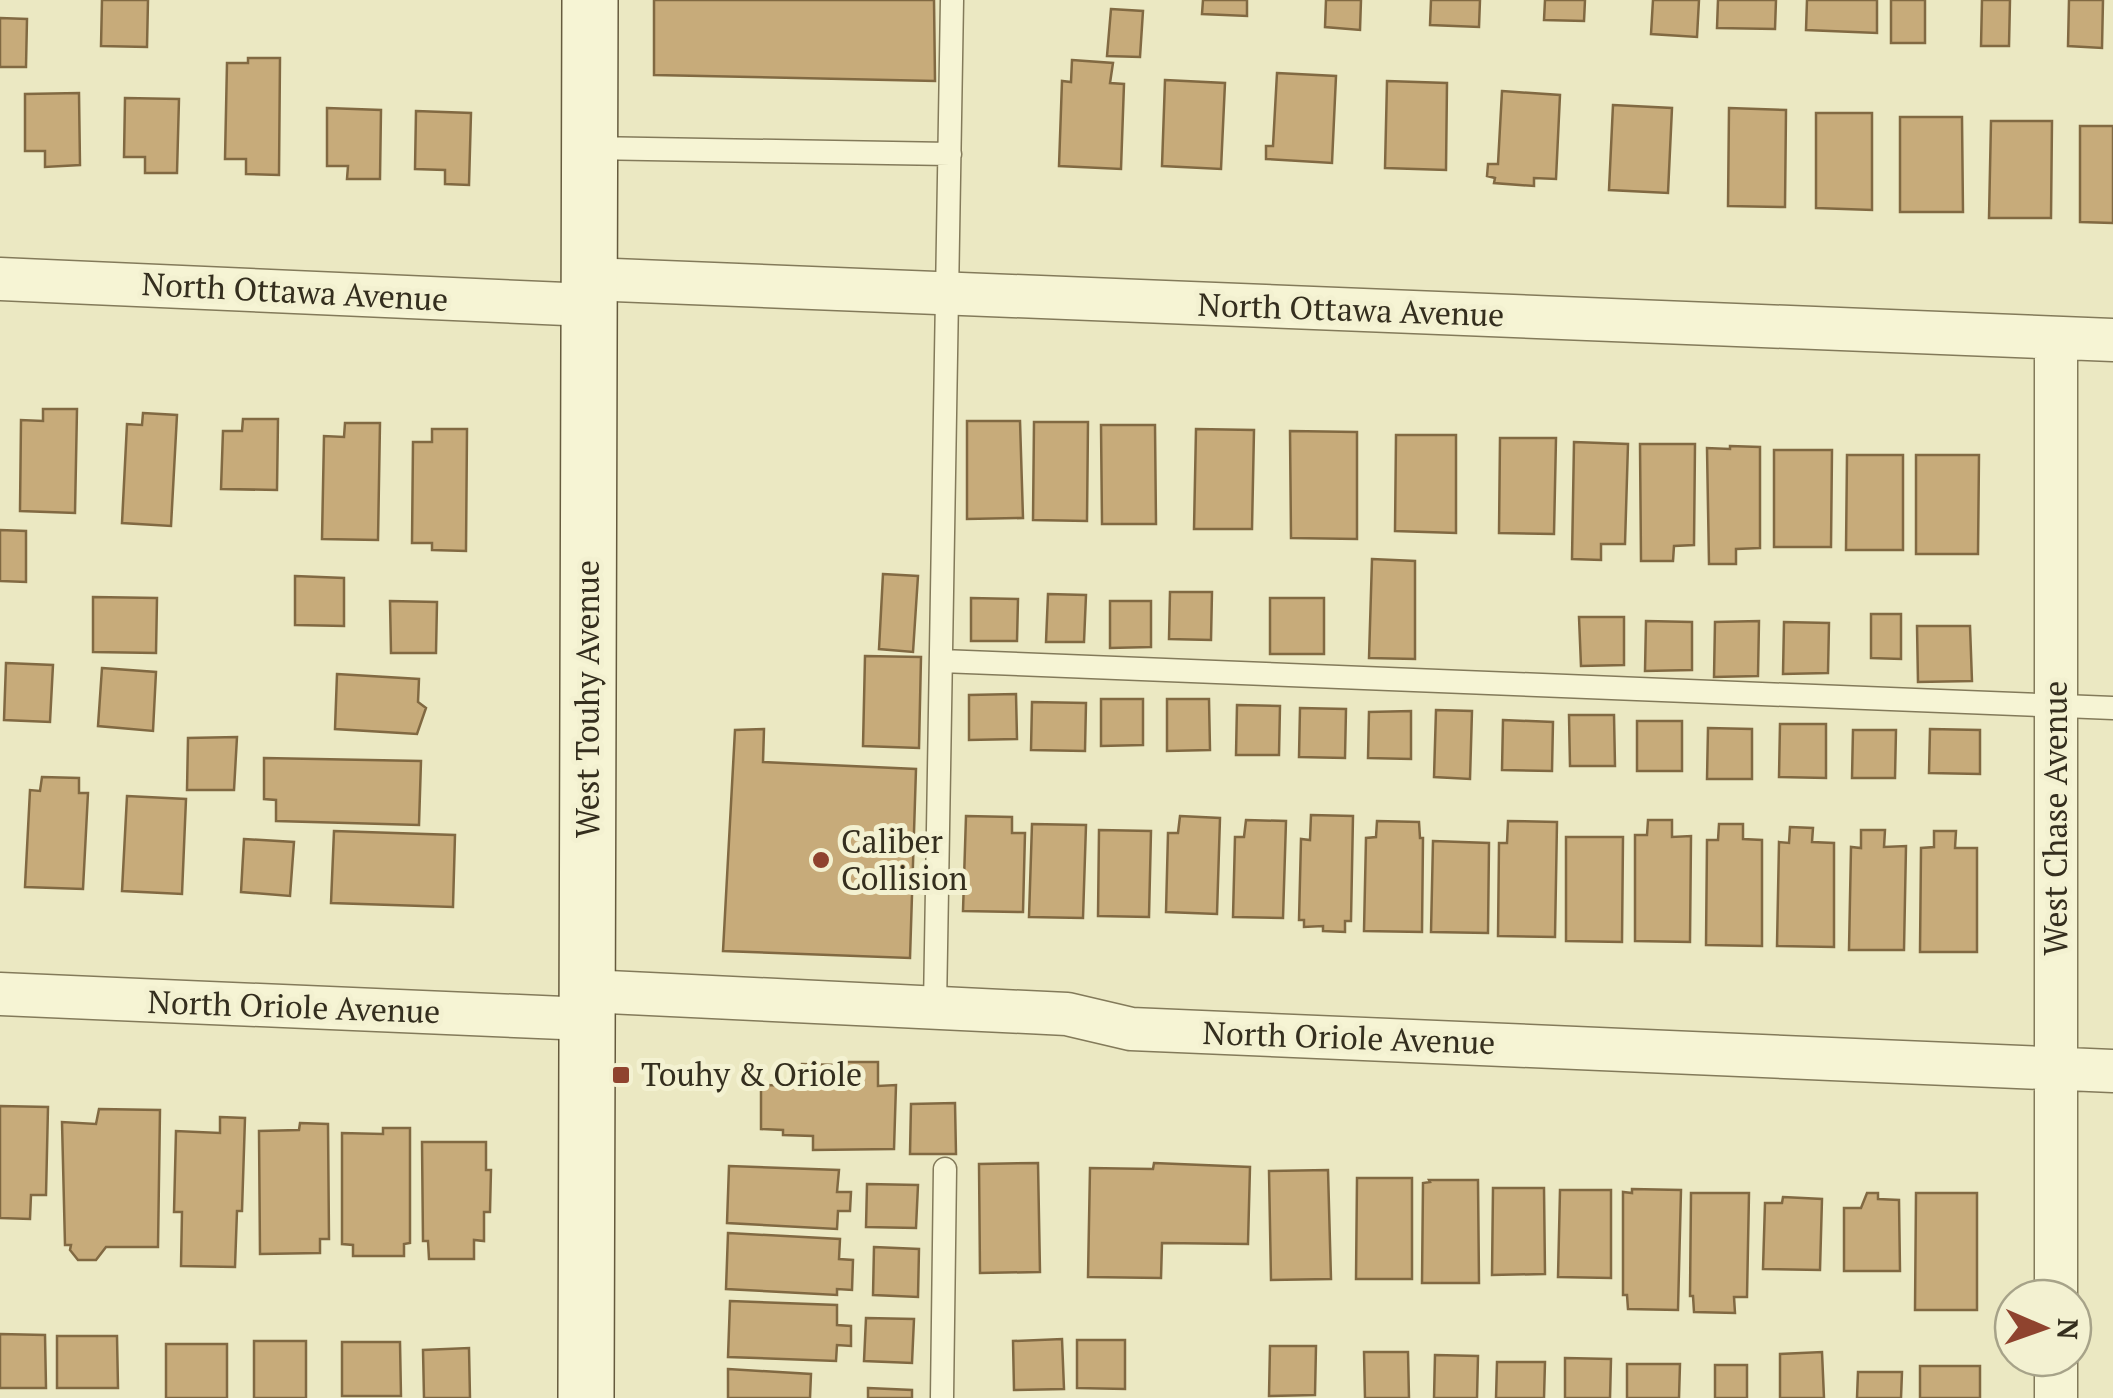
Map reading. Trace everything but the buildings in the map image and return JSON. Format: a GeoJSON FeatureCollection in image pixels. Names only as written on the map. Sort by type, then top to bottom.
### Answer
{"type":"FeatureCollection","features":[{"type":"Feature","properties":{"kind":"main road","name":"West Touhy Avenue"},"geometry":{"type":"LineString","coordinates":[[586,1398],[590,0]]}},
{"type":"Feature","properties":{"kind":"street","name":"North Ottawa Avenue"},"geometry":{"type":"LineString","coordinates":[[0,279],[590,292],[949,293],[2113,340]]}},
{"type":"Feature","properties":{"kind":"street","name":"West Chase Avenue"},"geometry":{"type":"LineString","coordinates":[[2056,338],[2056,1278]]}},
{"type":"Feature","properties":{"kind":"street","name":"North Oriole Avenue"},"geometry":{"type":"LineString","coordinates":[[0,994],[587,1006],[935,1007],[1066,1014],[1131,1029],[2113,1071]]}},
{"type":"Feature","properties":{"kind":"lane"},"geometry":{"type":"LineString","coordinates":[[935,1007],[952,0]]}},
{"type":"Feature","properties":{"kind":"lane"},"geometry":{"type":"LineString","coordinates":[[589,148],[950,154]]}},
{"type":"Feature","properties":{"kind":"lane"},"geometry":{"type":"LineString","coordinates":[[942,661],[2113,708]]}},
{"type":"Feature","properties":{"kind":"lane"},"geometry":{"type":"LineString","coordinates":[[942,1398],[945,1169]]}},
{"type":"Feature","properties":{"kind":"place","name":"Caliber Collision"},"geometry":{"type":"Point","coordinates":[821,860]}},
{"type":"Feature","properties":{"kind":"place","name":"Touhy & Oriole"},"geometry":{"type":"Point","coordinates":[621,1075]}}]}
